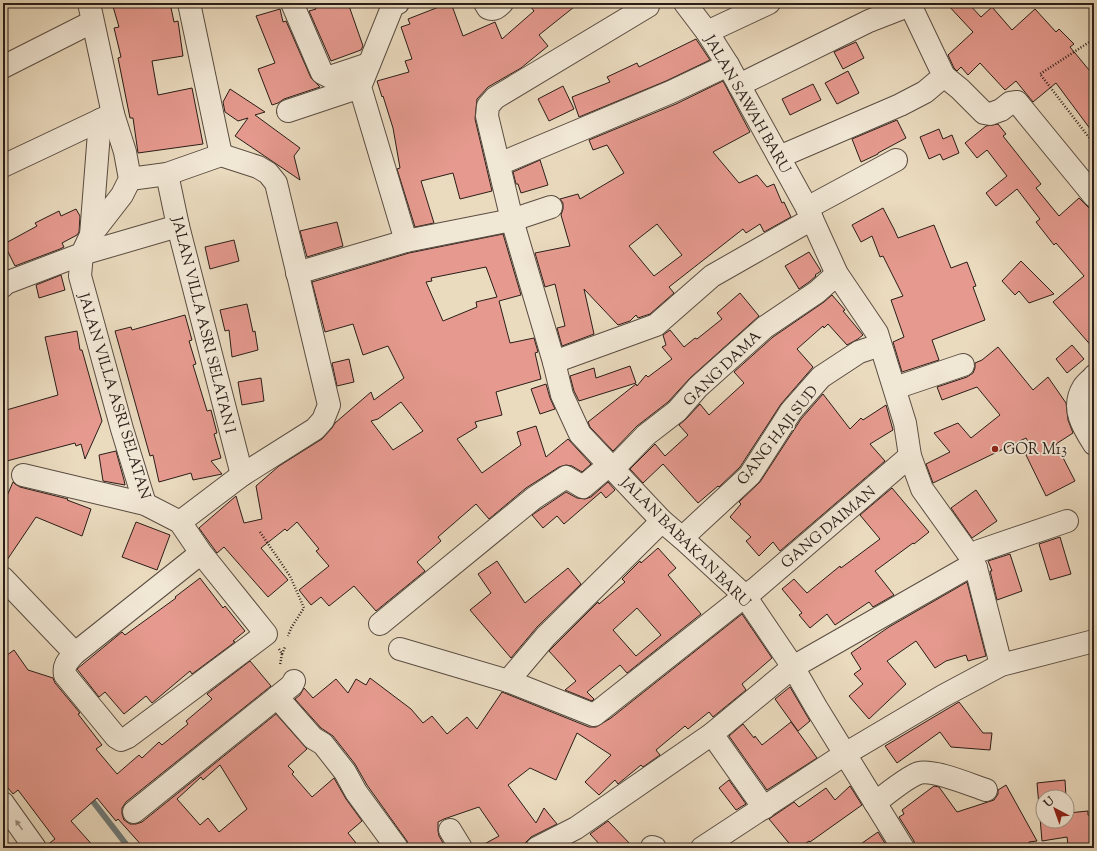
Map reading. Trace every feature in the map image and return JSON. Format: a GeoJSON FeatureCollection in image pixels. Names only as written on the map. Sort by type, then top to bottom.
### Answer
{"type":"FeatureCollection","features":[{"type":"Feature","properties":{"kind":"street"},"geometry":{"type":"LineString","coordinates":[[189,3],[221,155]]}},
{"type":"Feature","properties":{"kind":"street"},"geometry":{"type":"LineString","coordinates":[[292,3],[322,73],[325,76],[330,77],[369,64]]}},
{"type":"Feature","properties":{"kind":"street"},"geometry":{"type":"LineString","coordinates":[[485,3],[491,10],[498,7],[502,3]]}},
{"type":"Feature","properties":{"kind":"street","name":"JALAN SAWAH BARU"},"geometry":{"type":"LineString","coordinates":[[685,3],[708,32],[728,65],[810,213],[837,274],[877,333],[905,423],[910,456],[922,489],[973,562],[1001,665]]}},
{"type":"Feature","properties":{"kind":"street"},"geometry":{"type":"LineString","coordinates":[[708,32],[769,3]]}},
{"type":"Feature","properties":{"kind":"street"},"geometry":{"type":"LineString","coordinates":[[394,4],[360,87],[406,241]]}},
{"type":"Feature","properties":{"kind":"street","name":"JALAN BABAKAN BARU"},"geometry":{"type":"LineString","coordinates":[[648,4],[543,70],[495,98],[488,106],[487,116],[512,220],[554,362],[562,395],[580,434],[662,521],[745,596],[793,667],[903,848]]}},
{"type":"Feature","properties":{"kind":"street"},"geometry":{"type":"LineString","coordinates":[[739,85],[869,20],[905,7],[913,11],[944,76],[960,89],[984,113],[990,114],[1001,110],[1010,103],[1017,102],[1094,196]]}},
{"type":"Feature","properties":{"kind":"street"},"geometry":{"type":"LineString","coordinates":[[3,67],[90,12],[106,117],[126,152],[130,178],[122,195],[87,244]]}},
{"type":"Feature","properties":{"kind":"street"},"geometry":{"type":"LineString","coordinates":[[499,164],[671,92],[728,65]]}},
{"type":"Feature","properties":{"kind":"street"},"geometry":{"type":"LineString","coordinates":[[779,157],[900,105],[925,92],[944,76]]}},
{"type":"Feature","properties":{"kind":"street"},"geometry":{"type":"LineString","coordinates":[[288,111],[360,87]]}},
{"type":"Feature","properties":{"kind":"street"},"geometry":{"type":"LineString","coordinates":[[3,166],[106,117]]}},
{"type":"Feature","properties":{"kind":"street","name":"JALAN VILLA ASRI SELATAN"},"geometry":{"type":"LineString","coordinates":[[106,117],[87,244],[80,276],[122,429],[153,508],[180,522],[201,553],[270,639]]}},
{"type":"Feature","properties":{"kind":"street"},"geometry":{"type":"LineString","coordinates":[[130,178],[167,174],[221,155],[258,167],[268,173],[276,183],[329,405],[323,420],[315,429],[242,475],[180,522]]}},
{"type":"Feature","properties":{"kind":"street"},"geometry":{"type":"LineString","coordinates":[[554,362],[656,325],[712,276],[896,160]]}},
{"type":"Feature","properties":{"kind":"street","name":"JALAN VILLA ASRI SELATAN I"},"geometry":{"type":"LineString","coordinates":[[167,174],[178,226],[242,475]]}},
{"type":"Feature","properties":{"kind":"street"},"geometry":{"type":"LineString","coordinates":[[297,273],[406,241],[512,220],[551,207]]}},
{"type":"Feature","properties":{"kind":"street"},"geometry":{"type":"LineString","coordinates":[[4,282],[87,244],[178,226]]}},
{"type":"Feature","properties":{"kind":"street","name":"GANG DAMA"},"geometry":{"type":"LineString","coordinates":[[380,624],[534,498],[566,477],[583,487],[611,467],[646,435],[677,411],[698,387],[765,327],[817,292],[837,274]]}},
{"type":"Feature","properties":{"kind":"street","name":"GANG HAJI SUD"},"geometry":{"type":"LineString","coordinates":[[682,538],[750,474],[791,412],[822,377],[859,352],[880,345]]}},
{"type":"Feature","properties":{"kind":"street"},"geometry":{"type":"LineString","coordinates":[[895,388],[963,365]]}},
{"type":"Feature","properties":{"kind":"street"},"geometry":{"type":"LineString","coordinates":[[1094,376],[1083,387],[1078,402],[1078,411],[1083,426],[1094,444]]}},
{"type":"Feature","properties":{"kind":"street","name":"GANG DAIMAN"},"geometry":{"type":"LineString","coordinates":[[508,681],[594,715],[745,596],[910,456]]}},
{"type":"Feature","properties":{"kind":"street"},"geometry":{"type":"LineString","coordinates":[[24,475],[153,508],[211,498]]}},
{"type":"Feature","properties":{"kind":"street"},"geometry":{"type":"LineString","coordinates":[[400,648],[508,681],[546,636],[662,521]]}},
{"type":"Feature","properties":{"kind":"street"},"geometry":{"type":"LineString","coordinates":[[537,848],[576,828],[712,734],[793,667],[963,570],[973,562],[979,551],[1067,521]]}},
{"type":"Feature","properties":{"kind":"street"},"geometry":{"type":"LineString","coordinates":[[201,553],[74,654],[66,662],[64,670],[65,675],[116,737],[121,740],[128,737],[270,639]]}},
{"type":"Feature","properties":{"kind":"street"},"geometry":{"type":"LineString","coordinates":[[3,578],[74,654]]}},
{"type":"Feature","properties":{"kind":"street"},"geometry":{"type":"LineString","coordinates":[[702,848],[845,754],[943,696],[1001,665],[1094,641]]}},
{"type":"Feature","properties":{"kind":"street"},"geometry":{"type":"LineString","coordinates":[[134,812],[292,685],[287,674]]}},
{"type":"Feature","properties":{"kind":"street"},"geometry":{"type":"LineString","coordinates":[[277,697],[313,738],[323,744],[345,772],[356,792],[397,848]]}},
{"type":"Feature","properties":{"kind":"street"},"geometry":{"type":"LineString","coordinates":[[712,734],[764,808]]}},
{"type":"Feature","properties":{"kind":"street"},"geometry":{"type":"LineString","coordinates":[[875,803],[911,777],[919,773],[929,772],[986,790]]}},
{"type":"Feature","properties":{"kind":"street"},"geometry":{"type":"LineString","coordinates":[[3,803],[35,848]]}},
{"type":"Feature","properties":{"kind":"path"},"geometry":{"type":"LineString","coordinates":[[1094,39],[1040,74],[1094,144]]}},
{"type":"Feature","properties":{"kind":"path"},"geometry":{"type":"LineString","coordinates":[[260,532],[290,576],[304,608],[291,628],[282,654]]}},
{"type":"Feature","properties":{"kind":"path"},"geometry":{"type":"LineString","coordinates":[[270,639],[282,654],[287,674]]}},
{"type":"Feature","properties":{"kind":"building"},"geometry":{"type":"Polygon","coordinates":[[[112,3],[138,3],[139,6],[152,3],[170,3],[174,22],[178,21],[183,56],[152,61],[158,95],[192,88],[203,144],[138,153],[133,118],[130,118],[118,58],[121,57],[114,28],[119,27],[112,3]]]}},
{"type":"Feature","properties":{"kind":"building"},"geometry":{"type":"Polygon","coordinates":[[[313,3],[348,3],[363,46],[361,50],[331,61],[309,11],[316,9],[313,3]]]}},
{"type":"Feature","properties":{"kind":"building"},"geometry":{"type":"Polygon","coordinates":[[[451,3],[463,36],[495,22],[502,39],[534,11],[528,3],[579,3],[539,35],[548,46],[521,68],[488,87],[477,99],[475,119],[492,191],[460,199],[453,173],[421,181],[434,223],[415,227],[397,169],[400,168],[393,128],[377,81],[409,72],[405,61],[412,59],[401,27],[410,24],[408,19],[451,3]]]}},
{"type":"Feature","properties":{"kind":"building"},"geometry":{"type":"Polygon","coordinates":[[[946,3],[968,3],[981,17],[992,7],[1012,30],[1035,9],[1056,32],[1059,29],[1074,44],[1070,47],[1094,76],[1094,134],[1056,83],[1033,102],[1016,81],[1005,90],[980,63],[968,75],[961,67],[957,71],[948,55],[973,32],[946,3]]]}},
{"type":"Feature","properties":{"kind":"building"},"geometry":{"type":"Polygon","coordinates":[[[280,9],[283,22],[286,21],[311,78],[320,87],[284,99],[272,105],[258,69],[275,63],[256,16],[280,9]]]}},
{"type":"Feature","properties":{"kind":"building"},"geometry":{"type":"Polygon","coordinates":[[[696,39],[710,60],[666,81],[579,117],[572,97],[610,82],[607,77],[637,63],[639,67],[696,39]]]}},
{"type":"Feature","properties":{"kind":"building"},"geometry":{"type":"Polygon","coordinates":[[[856,42],[864,58],[843,69],[834,52],[856,42]]]}},
{"type":"Feature","properties":{"kind":"building"},"geometry":{"type":"Polygon","coordinates":[[[848,71],[859,93],[837,104],[825,83],[848,71]]]}},
{"type":"Feature","properties":{"kind":"building"},"geometry":{"type":"Polygon","coordinates":[[[723,81],[750,132],[713,152],[739,183],[757,175],[767,187],[774,184],[782,203],[784,202],[791,217],[764,232],[760,224],[746,233],[743,229],[669,287],[674,293],[650,314],[638,318],[636,315],[630,321],[618,325],[584,289],[594,334],[562,346],[557,328],[565,326],[555,284],[545,287],[535,253],[570,246],[561,215],[563,203],[560,199],[578,194],[580,199],[624,173],[607,145],[593,150],[589,140],[676,104],[723,81]],[[657,224],[629,246],[654,276],[682,255],[657,224]]]}},
{"type":"Feature","properties":{"kind":"building"},"geometry":{"type":"Polygon","coordinates":[[[813,84],[821,100],[790,115],[782,99],[813,84]]]}},
{"type":"Feature","properties":{"kind":"building"},"geometry":{"type":"Polygon","coordinates":[[[563,86],[574,109],[549,121],[538,99],[563,86]]]}},
{"type":"Feature","properties":{"kind":"building"},"geometry":{"type":"Polygon","coordinates":[[[230,89],[265,112],[255,115],[300,148],[294,156],[300,180],[235,136],[248,118],[238,121],[225,112],[223,102],[230,89]]]}},
{"type":"Feature","properties":{"kind":"building"},"geometry":{"type":"Polygon","coordinates":[[[897,120],[906,138],[861,162],[852,139],[897,120]]]}},
{"type":"Feature","properties":{"kind":"building"},"geometry":{"type":"Polygon","coordinates":[[[998,124],[1006,134],[1003,136],[1041,184],[1036,188],[1059,216],[1079,198],[1089,208],[1094,208],[1094,349],[1053,302],[1084,276],[1056,243],[1054,245],[1036,222],[1040,219],[1017,189],[996,206],[986,193],[1007,176],[987,150],[977,158],[965,143],[986,126],[998,124]]]}},
{"type":"Feature","properties":{"kind":"building"},"geometry":{"type":"Polygon","coordinates":[[[939,129],[943,139],[952,135],[959,153],[943,160],[940,154],[929,159],[920,137],[939,129]]]}},
{"type":"Feature","properties":{"kind":"building"},"geometry":{"type":"Polygon","coordinates":[[[540,160],[548,185],[521,193],[518,184],[516,184],[513,172],[540,160]]]}},
{"type":"Feature","properties":{"kind":"building"},"geometry":{"type":"Polygon","coordinates":[[[883,208],[898,238],[934,225],[951,268],[967,262],[976,286],[973,287],[985,320],[932,340],[939,360],[902,372],[893,342],[904,337],[891,300],[903,296],[883,256],[880,257],[872,236],[861,242],[852,225],[883,208]]]}},
{"type":"Feature","properties":{"kind":"building"},"geometry":{"type":"Polygon","coordinates":[[[76,209],[80,216],[79,232],[77,235],[62,243],[64,247],[60,249],[15,266],[4,244],[37,226],[35,223],[59,211],[61,216],[76,209]]]}},
{"type":"Feature","properties":{"kind":"building"},"geometry":{"type":"Polygon","coordinates":[[[337,222],[343,246],[307,257],[300,231],[337,222]]]}},
{"type":"Feature","properties":{"kind":"building"},"geometry":{"type":"Polygon","coordinates":[[[503,234],[521,295],[499,301],[510,343],[534,338],[538,352],[535,353],[541,379],[496,392],[502,415],[475,422],[477,427],[457,439],[482,473],[521,445],[517,432],[536,426],[546,457],[568,439],[591,464],[582,472],[572,466],[566,465],[559,467],[526,488],[489,519],[476,504],[438,537],[441,541],[417,562],[425,571],[376,611],[354,586],[329,606],[321,597],[311,605],[299,590],[329,566],[316,551],[319,549],[297,522],[287,531],[285,529],[261,548],[288,580],[268,597],[224,547],[217,553],[199,528],[236,496],[244,523],[262,519],[256,486],[279,466],[322,439],[335,423],[371,392],[374,400],[404,378],[388,346],[363,355],[353,324],[325,332],[312,282],[409,253],[503,234]],[[486,267],[431,278],[432,281],[426,282],[443,321],[477,307],[476,302],[497,297],[486,267]],[[401,402],[378,419],[371,421],[393,450],[423,431],[401,402]]]}},
{"type":"Feature","properties":{"kind":"building"},"geometry":{"type":"Polygon","coordinates":[[[234,240],[239,261],[210,269],[205,247],[234,240]]]}},
{"type":"Feature","properties":{"kind":"building"},"geometry":{"type":"Polygon","coordinates":[[[809,252],[821,271],[799,289],[785,266],[809,252]]]}},
{"type":"Feature","properties":{"kind":"building"},"geometry":{"type":"Polygon","coordinates":[[[1021,261],[1054,294],[1029,303],[1019,291],[1015,295],[1002,281],[1021,261]]]}},
{"type":"Feature","properties":{"kind":"building"},"geometry":{"type":"Polygon","coordinates":[[[61,275],[65,290],[39,298],[36,285],[61,275]]]}},
{"type":"Feature","properties":{"kind":"building"},"geometry":{"type":"Polygon","coordinates":[[[740,293],[759,316],[690,378],[668,402],[637,426],[613,451],[590,427],[588,422],[636,384],[637,386],[646,375],[648,377],[672,359],[662,347],[666,345],[663,335],[670,330],[684,347],[695,338],[697,339],[722,319],[717,313],[740,293]]]}},
{"type":"Feature","properties":{"kind":"building"},"geometry":{"type":"Polygon","coordinates":[[[832,295],[863,335],[847,345],[828,324],[824,328],[823,326],[797,349],[813,367],[781,404],[740,467],[719,487],[718,486],[698,503],[663,464],[643,483],[630,469],[655,444],[665,456],[688,435],[679,425],[700,404],[709,415],[744,383],[734,372],[773,337],[832,295]]]}},
{"type":"Feature","properties":{"kind":"building"},"geometry":{"type":"Polygon","coordinates":[[[247,304],[253,332],[255,331],[258,350],[232,357],[229,330],[225,331],[220,310],[247,304]]]}},
{"type":"Feature","properties":{"kind":"building"},"geometry":{"type":"Polygon","coordinates":[[[185,315],[192,340],[189,341],[196,364],[193,365],[207,411],[211,410],[217,433],[214,434],[221,458],[211,461],[222,474],[193,480],[191,473],[159,482],[153,455],[150,456],[115,331],[131,327],[132,330],[185,315]]]}},
{"type":"Feature","properties":{"kind":"building"},"geometry":{"type":"Polygon","coordinates":[[[77,331],[80,350],[82,350],[102,421],[85,459],[81,444],[76,446],[75,443],[3,462],[3,411],[58,395],[45,337],[77,331]]]}},
{"type":"Feature","properties":{"kind":"building"},"geometry":{"type":"Polygon","coordinates":[[[1072,345],[1084,359],[1067,373],[1056,359],[1072,345]]]}},
{"type":"Feature","properties":{"kind":"building"},"geometry":{"type":"Polygon","coordinates":[[[998,347],[1033,390],[1048,377],[1066,403],[1068,420],[1073,433],[1056,444],[1075,481],[1046,496],[1026,455],[1033,450],[1026,438],[933,483],[926,464],[950,452],[934,433],[958,423],[971,438],[1000,415],[977,387],[942,400],[937,387],[967,377],[973,373],[975,363],[982,360],[998,347]]]}},
{"type":"Feature","properties":{"kind":"building"},"geometry":{"type":"Polygon","coordinates":[[[349,359],[354,382],[337,386],[332,363],[349,359]]]}},
{"type":"Feature","properties":{"kind":"building"},"geometry":{"type":"Polygon","coordinates":[[[630,366],[636,383],[579,401],[574,391],[570,376],[594,368],[596,378],[630,366]]]}},
{"type":"Feature","properties":{"kind":"building"},"geometry":{"type":"Polygon","coordinates":[[[261,378],[264,401],[242,405],[238,382],[261,378]]]}},
{"type":"Feature","properties":{"kind":"building"},"geometry":{"type":"Polygon","coordinates":[[[546,384],[555,409],[540,414],[531,389],[546,384]]]}},
{"type":"Feature","properties":{"kind":"building"},"geometry":{"type":"Polygon","coordinates":[[[823,394],[850,429],[861,418],[863,420],[886,405],[893,430],[870,444],[885,461],[780,551],[773,542],[759,556],[746,541],[751,537],[730,517],[741,504],[739,502],[760,482],[801,419],[823,394]]]}},
{"type":"Feature","properties":{"kind":"building"},"geometry":{"type":"Polygon","coordinates":[[[116,451],[125,485],[103,481],[99,455],[116,451]]]}},
{"type":"Feature","properties":{"kind":"building"},"geometry":{"type":"Polygon","coordinates":[[[13,482],[20,487],[68,499],[67,500],[91,509],[82,536],[36,517],[3,566],[3,505],[13,482]]]}},
{"type":"Feature","properties":{"kind":"building"},"geometry":{"type":"Polygon","coordinates":[[[608,482],[615,490],[606,498],[601,492],[564,524],[557,516],[543,528],[532,515],[566,492],[577,498],[585,499],[591,497],[608,482]]]}},
{"type":"Feature","properties":{"kind":"building"},"geometry":{"type":"Polygon","coordinates":[[[892,488],[929,532],[875,571],[894,595],[873,607],[869,602],[835,625],[827,614],[810,628],[799,615],[802,613],[782,589],[794,579],[807,593],[840,566],[841,568],[880,539],[860,515],[892,488]]]}},
{"type":"Feature","properties":{"kind":"building"},"geometry":{"type":"Polygon","coordinates":[[[976,490],[997,521],[972,538],[951,508],[976,490]]]}},
{"type":"Feature","properties":{"kind":"building"},"geometry":{"type":"Polygon","coordinates":[[[136,522],[170,535],[157,570],[122,557],[136,522]]]}},
{"type":"Feature","properties":{"kind":"building"},"geometry":{"type":"Polygon","coordinates":[[[1060,537],[1071,574],[1050,580],[1039,544],[1060,537]]]}},
{"type":"Feature","properties":{"kind":"building"},"geometry":{"type":"Polygon","coordinates":[[[658,548],[676,568],[668,575],[701,614],[627,673],[620,665],[587,692],[594,699],[592,701],[565,690],[576,681],[549,651],[598,602],[599,604],[625,582],[622,579],[640,561],[641,563],[658,548]],[[637,608],[613,630],[636,656],[661,635],[637,608]]]}},
{"type":"Feature","properties":{"kind":"building"},"geometry":{"type":"Polygon","coordinates":[[[1010,554],[1022,591],[997,600],[990,571],[992,571],[988,561],[1010,554]]]}},
{"type":"Feature","properties":{"kind":"building"},"geometry":{"type":"Polygon","coordinates":[[[497,561],[525,603],[568,568],[581,584],[537,627],[511,658],[470,610],[491,593],[478,574],[497,561]]]}},
{"type":"Feature","properties":{"kind":"building"},"geometry":{"type":"Polygon","coordinates":[[[200,578],[223,608],[225,606],[245,631],[233,641],[235,642],[192,674],[190,671],[152,703],[146,696],[124,714],[105,692],[99,697],[77,669],[122,632],[125,635],[176,598],[175,597],[200,578]]]}},
{"type":"Feature","properties":{"kind":"building"},"geometry":{"type":"Polygon","coordinates":[[[967,582],[986,656],[968,661],[966,655],[946,661],[935,668],[916,641],[887,661],[906,684],[869,719],[849,696],[863,684],[854,674],[861,669],[851,653],[889,627],[967,582]]]}},
{"type":"Feature","properties":{"kind":"building"},"geometry":{"type":"Polygon","coordinates":[[[742,614],[772,658],[742,684],[746,690],[713,717],[709,712],[688,729],[685,726],[656,750],[660,755],[643,767],[641,765],[618,784],[615,780],[599,795],[585,782],[611,755],[577,733],[556,780],[530,768],[508,785],[536,823],[544,808],[557,824],[531,837],[526,842],[525,848],[477,848],[499,836],[479,807],[438,822],[439,836],[446,848],[409,848],[407,841],[367,785],[355,764],[333,736],[321,728],[295,699],[300,695],[304,688],[313,698],[336,679],[348,693],[356,679],[366,685],[370,678],[411,709],[423,723],[432,716],[447,734],[467,717],[477,729],[502,692],[589,727],[596,727],[611,718],[742,614]]]}},
{"type":"Feature","properties":{"kind":"building"},"geometry":{"type":"Polygon","coordinates":[[[14,650],[28,670],[53,678],[55,683],[80,713],[78,714],[102,745],[96,749],[117,774],[139,755],[142,758],[159,742],[162,745],[188,724],[186,721],[212,699],[207,694],[250,661],[271,686],[126,802],[122,808],[124,820],[130,824],[142,822],[276,714],[307,749],[288,766],[294,772],[292,774],[312,797],[334,778],[346,799],[362,821],[348,833],[360,848],[144,848],[118,819],[116,821],[97,798],[71,821],[95,848],[47,848],[47,845],[55,839],[18,790],[13,794],[3,782],[3,658],[14,650]],[[220,765],[203,780],[201,777],[177,799],[200,825],[208,818],[219,832],[247,809],[220,765]]]}},
{"type":"Feature","properties":{"kind":"building"},"geometry":{"type":"Polygon","coordinates":[[[790,687],[810,721],[798,731],[775,699],[790,687]]]}},
{"type":"Feature","properties":{"kind":"building"},"geometry":{"type":"Polygon","coordinates":[[[959,702],[983,733],[992,733],[990,750],[951,747],[940,732],[897,763],[885,746],[959,702]]]}},
{"type":"Feature","properties":{"kind":"building"},"geometry":{"type":"Polygon","coordinates":[[[791,722],[817,758],[767,790],[729,736],[743,724],[754,738],[755,736],[762,745],[791,722]]]}},
{"type":"Feature","properties":{"kind":"building"},"geometry":{"type":"Polygon","coordinates":[[[729,780],[746,804],[736,810],[719,788],[729,780]]]}},
{"type":"Feature","properties":{"kind":"building"},"geometry":{"type":"Polygon","coordinates":[[[1065,780],[1066,789],[1038,789],[1037,783],[1065,780]]]}},
{"type":"Feature","properties":{"kind":"building"},"geometry":{"type":"Polygon","coordinates":[[[1006,785],[1037,841],[1029,842],[1030,848],[915,848],[914,841],[899,817],[904,814],[902,810],[934,786],[939,787],[957,812],[994,800],[998,794],[998,790],[1006,785]]]}},
{"type":"Feature","properties":{"kind":"building"},"geometry":{"type":"Polygon","coordinates":[[[850,786],[862,805],[810,842],[809,841],[799,848],[793,848],[769,819],[794,802],[799,807],[826,788],[835,800],[850,786]]]}},
{"type":"Feature","properties":{"kind":"building"},"geometry":{"type":"Polygon","coordinates":[[[1088,811],[1088,815],[1094,815],[1094,844],[1068,845],[1067,837],[1042,841],[1041,829],[1075,829],[1075,812],[1088,811]]]}},
{"type":"Feature","properties":{"kind":"building"},"geometry":{"type":"Polygon","coordinates":[[[608,821],[634,848],[603,848],[590,834],[608,821]]]}},
{"type":"Feature","properties":{"kind":"building"},"geometry":{"type":"Polygon","coordinates":[[[878,832],[888,848],[855,848],[878,832]]]}},
{"type":"Feature","properties":{"kind":"waterway"},"geometry":{"type":"LineString","coordinates":[[88,795],[129,848]]}},
{"type":"Feature","properties":{"kind":"place","name":"GOR M13"},"geometry":{"type":"Point","coordinates":[995,449]}}]}
